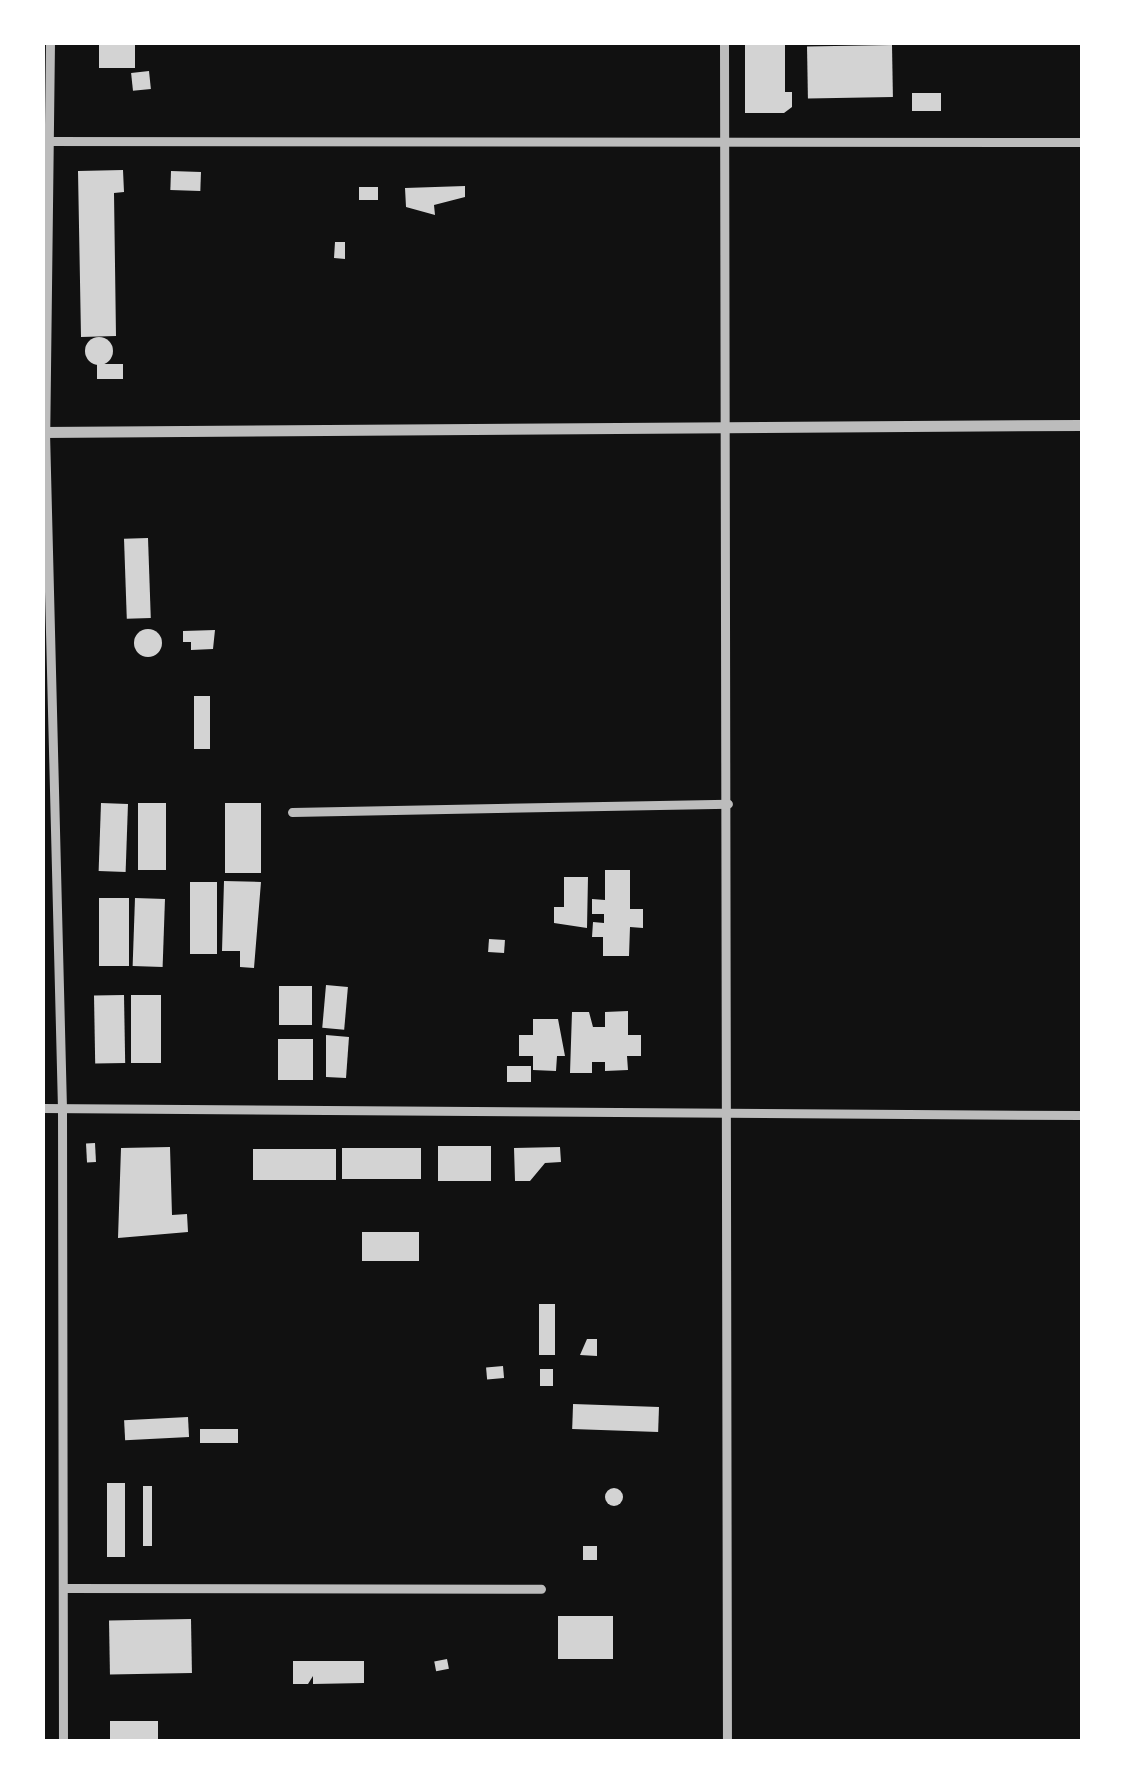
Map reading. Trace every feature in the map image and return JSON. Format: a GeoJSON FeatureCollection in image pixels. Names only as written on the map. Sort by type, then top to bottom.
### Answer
{"type":"FeatureCollection","features":[{"type":"Feature","properties":{"kind":"street"},"geometry":{"type":"LineString","coordinates":[[50,42],[44,432],[62,1108],[63,1742]]}},
{"type":"Feature","properties":{"kind":"street"},"geometry":{"type":"LineString","coordinates":[[724,42],[729,1114],[727,1742]]}},
{"type":"Feature","properties":{"kind":"street"},"geometry":{"type":"LineString","coordinates":[[47,141],[1082,142]]}},
{"type":"Feature","properties":{"kind":"street"},"geometry":{"type":"LineString","coordinates":[[44,432],[1082,425]]}},
{"type":"Feature","properties":{"kind":"street"},"geometry":{"type":"LineString","coordinates":[[292,812],[728,804]]}},
{"type":"Feature","properties":{"kind":"street"},"geometry":{"type":"LineString","coordinates":[[42,1108],[1082,1114]]}},
{"type":"Feature","properties":{"kind":"street"},"geometry":{"type":"LineString","coordinates":[[62,1588],[541,1589]]}},
{"type":"Feature","properties":{"kind":"building"},"geometry":{"type":"Polygon","coordinates":[[[99,43],[135,43],[135,68],[99,68],[99,43]]]}},
{"type":"Feature","properties":{"kind":"building"},"geometry":{"type":"Polygon","coordinates":[[[745,43],[785,43],[785,92],[792,92],[792,107],[784,113],[745,113],[745,43]]]}},
{"type":"Feature","properties":{"kind":"building"},"geometry":{"type":"Polygon","coordinates":[[[892,45],[893,97],[808,98],[807,46],[892,45]]]}},
{"type":"Feature","properties":{"kind":"building"},"geometry":{"type":"Polygon","coordinates":[[[149,71],[151,89],[133,91],[131,73],[149,71]]]}},
{"type":"Feature","properties":{"kind":"building"},"geometry":{"type":"Polygon","coordinates":[[[912,93],[941,93],[941,111],[912,111],[912,93]]]}},
{"type":"Feature","properties":{"kind":"building"},"geometry":{"type":"Polygon","coordinates":[[[123,170],[124,192],[114,193],[116,336],[81,337],[78,171],[123,170]]]}},
{"type":"Feature","properties":{"kind":"building"},"geometry":{"type":"Polygon","coordinates":[[[171,171],[201,172],[200,191],[170,190],[171,171]]]}},
{"type":"Feature","properties":{"kind":"building"},"geometry":{"type":"Polygon","coordinates":[[[465,186],[465,197],[434,205],[435,215],[406,207],[405,188],[465,186]]]}},
{"type":"Feature","properties":{"kind":"building"},"geometry":{"type":"Polygon","coordinates":[[[359,187],[378,187],[378,200],[359,200],[359,187]]]}},
{"type":"Feature","properties":{"kind":"building"},"geometry":{"type":"Polygon","coordinates":[[[335,242],[345,242],[345,259],[334,258],[335,242]]]}},
{"type":"Feature","properties":{"kind":"building"},"geometry":{"type":"Polygon","coordinates":[[[99,337],[109,341],[113,351],[109,361],[99,365],[89,361],[85,351],[89,341],[99,337]]]}},
{"type":"Feature","properties":{"kind":"building"},"geometry":{"type":"Polygon","coordinates":[[[97,364],[123,364],[123,379],[97,379],[97,364]]]}},
{"type":"Feature","properties":{"kind":"building"},"geometry":{"type":"Polygon","coordinates":[[[148,538],[151,618],[127,619],[124,539],[148,538]]]}},
{"type":"Feature","properties":{"kind":"building"},"geometry":{"type":"Polygon","coordinates":[[[148,629],[158,633],[162,643],[158,653],[148,657],[138,653],[134,643],[138,633],[148,629]]]}},
{"type":"Feature","properties":{"kind":"building"},"geometry":{"type":"Polygon","coordinates":[[[215,630],[213,649],[191,650],[191,642],[183,642],[183,631],[215,630]]]}},
{"type":"Feature","properties":{"kind":"building"},"geometry":{"type":"Polygon","coordinates":[[[194,696],[210,696],[210,749],[194,749],[194,696]]]}},
{"type":"Feature","properties":{"kind":"building"},"geometry":{"type":"Polygon","coordinates":[[[101,803],[128,804],[126,872],[99,871],[101,803]]]}},
{"type":"Feature","properties":{"kind":"building"},"geometry":{"type":"Polygon","coordinates":[[[138,803],[166,803],[166,870],[138,870],[138,803]]]}},
{"type":"Feature","properties":{"kind":"building"},"geometry":{"type":"Polygon","coordinates":[[[225,803],[261,803],[261,873],[225,873],[225,803]]]}},
{"type":"Feature","properties":{"kind":"building"},"geometry":{"type":"Polygon","coordinates":[[[605,870],[630,870],[630,909],[643,909],[643,928],[630,927],[629,956],[603,956],[603,937],[592,937],[593,922],[604,923],[604,914],[592,914],[592,899],[605,900],[605,870]]]}},
{"type":"Feature","properties":{"kind":"building"},"geometry":{"type":"Polygon","coordinates":[[[564,877],[588,877],[587,928],[554,923],[554,907],[564,907],[564,877]]]}},
{"type":"Feature","properties":{"kind":"building"},"geometry":{"type":"Polygon","coordinates":[[[224,881],[261,882],[254,968],[240,967],[240,951],[222,951],[224,881]]]}},
{"type":"Feature","properties":{"kind":"building"},"geometry":{"type":"Polygon","coordinates":[[[190,882],[217,882],[217,954],[190,954],[190,882]]]}},
{"type":"Feature","properties":{"kind":"building"},"geometry":{"type":"Polygon","coordinates":[[[99,898],[129,898],[129,966],[99,966],[99,898]]]}},
{"type":"Feature","properties":{"kind":"building"},"geometry":{"type":"Polygon","coordinates":[[[135,898],[165,899],[163,967],[133,966],[135,898]]]}},
{"type":"Feature","properties":{"kind":"building"},"geometry":{"type":"Polygon","coordinates":[[[489,939],[505,940],[504,953],[488,952],[489,939]]]}},
{"type":"Feature","properties":{"kind":"building"},"geometry":{"type":"Polygon","coordinates":[[[326,985],[348,987],[344,1030],[322,1028],[326,985]]]}},
{"type":"Feature","properties":{"kind":"building"},"geometry":{"type":"Polygon","coordinates":[[[279,986],[312,986],[312,1025],[279,1025],[279,986]]]}},
{"type":"Feature","properties":{"kind":"building"},"geometry":{"type":"Polygon","coordinates":[[[124,995],[125,1063],[95,1064],[94,996],[124,995]]]}},
{"type":"Feature","properties":{"kind":"building"},"geometry":{"type":"Polygon","coordinates":[[[131,995],[161,995],[161,1063],[131,1063],[131,995]]]}},
{"type":"Feature","properties":{"kind":"building"},"geometry":{"type":"Polygon","coordinates":[[[628,1011],[628,1035],[641,1035],[641,1056],[627,1056],[628,1070],[605,1071],[605,1062],[592,1062],[592,1073],[570,1073],[572,1012],[589,1012],[593,1027],[605,1027],[605,1012],[628,1011]]]}},
{"type":"Feature","properties":{"kind":"building"},"geometry":{"type":"Polygon","coordinates":[[[533,1019],[558,1019],[565,1056],[557,1056],[556,1071],[533,1070],[533,1056],[519,1056],[519,1035],[533,1035],[533,1019]]]}},
{"type":"Feature","properties":{"kind":"building"},"geometry":{"type":"Polygon","coordinates":[[[326,1035],[349,1037],[346,1078],[326,1077],[326,1035]]]}},
{"type":"Feature","properties":{"kind":"building"},"geometry":{"type":"Polygon","coordinates":[[[278,1039],[313,1039],[313,1080],[278,1080],[278,1039]]]}},
{"type":"Feature","properties":{"kind":"building"},"geometry":{"type":"Polygon","coordinates":[[[507,1066],[531,1066],[531,1082],[507,1082],[507,1066]]]}},
{"type":"Feature","properties":{"kind":"building"},"geometry":{"type":"Polygon","coordinates":[[[86,1143],[95,1143],[96,1162],[87,1162],[86,1143]]]}},
{"type":"Feature","properties":{"kind":"building"},"geometry":{"type":"Polygon","coordinates":[[[438,1146],[491,1146],[491,1181],[438,1181],[438,1146]]]}},
{"type":"Feature","properties":{"kind":"building"},"geometry":{"type":"Polygon","coordinates":[[[170,1147],[172,1215],[187,1214],[188,1232],[118,1238],[121,1148],[170,1147]]]}},
{"type":"Feature","properties":{"kind":"building"},"geometry":{"type":"Polygon","coordinates":[[[560,1147],[561,1162],[545,1163],[530,1181],[515,1181],[514,1148],[560,1147]]]}},
{"type":"Feature","properties":{"kind":"building"},"geometry":{"type":"Polygon","coordinates":[[[342,1148],[421,1148],[421,1179],[342,1179],[342,1148]]]}},
{"type":"Feature","properties":{"kind":"building"},"geometry":{"type":"Polygon","coordinates":[[[253,1149],[336,1149],[336,1180],[253,1180],[253,1149]]]}},
{"type":"Feature","properties":{"kind":"building"},"geometry":{"type":"Polygon","coordinates":[[[362,1232],[419,1232],[419,1261],[362,1261],[362,1232]]]}},
{"type":"Feature","properties":{"kind":"building"},"geometry":{"type":"Polygon","coordinates":[[[539,1304],[555,1304],[555,1355],[539,1355],[539,1304]]]}},
{"type":"Feature","properties":{"kind":"building"},"geometry":{"type":"Polygon","coordinates":[[[587,1339],[597,1339],[597,1356],[580,1355],[587,1339]]]}},
{"type":"Feature","properties":{"kind":"building"},"geometry":{"type":"Polygon","coordinates":[[[503,1366],[504,1378],[487,1379],[486,1367],[503,1366]]]}},
{"type":"Feature","properties":{"kind":"building"},"geometry":{"type":"Polygon","coordinates":[[[540,1369],[553,1369],[553,1386],[540,1386],[540,1369]]]}},
{"type":"Feature","properties":{"kind":"building"},"geometry":{"type":"Polygon","coordinates":[[[573,1404],[659,1407],[658,1432],[572,1429],[573,1404]]]}},
{"type":"Feature","properties":{"kind":"building"},"geometry":{"type":"Polygon","coordinates":[[[188,1417],[189,1437],[125,1440],[124,1420],[188,1417]]]}},
{"type":"Feature","properties":{"kind":"building"},"geometry":{"type":"Polygon","coordinates":[[[200,1429],[238,1429],[238,1443],[200,1443],[200,1429]]]}},
{"type":"Feature","properties":{"kind":"building"},"geometry":{"type":"Polygon","coordinates":[[[107,1483],[125,1483],[125,1557],[107,1557],[107,1483]]]}},
{"type":"Feature","properties":{"kind":"building"},"geometry":{"type":"Polygon","coordinates":[[[143,1486],[152,1486],[152,1546],[143,1546],[143,1486]]]}},
{"type":"Feature","properties":{"kind":"building"},"geometry":{"type":"Polygon","coordinates":[[[614,1488],[623,1497],[614,1506],[605,1497],[614,1488]]]}},
{"type":"Feature","properties":{"kind":"building"},"geometry":{"type":"Polygon","coordinates":[[[583,1546],[597,1546],[597,1560],[583,1560],[583,1546]]]}},
{"type":"Feature","properties":{"kind":"building"},"geometry":{"type":"Polygon","coordinates":[[[558,1616],[613,1616],[613,1659],[558,1659],[558,1616]]]}},
{"type":"Feature","properties":{"kind":"building"},"geometry":{"type":"Polygon","coordinates":[[[191,1619],[192,1673],[110,1674],[109,1620],[191,1619]]]}},
{"type":"Feature","properties":{"kind":"building"},"geometry":{"type":"Polygon","coordinates":[[[447,1659],[449,1669],[436,1671],[434,1661],[447,1659]]]}},
{"type":"Feature","properties":{"kind":"building"},"geometry":{"type":"Polygon","coordinates":[[[293,1661],[364,1661],[364,1683],[313,1684],[313,1676],[308,1684],[293,1684],[293,1661]]]}},
{"type":"Feature","properties":{"kind":"building"},"geometry":{"type":"Polygon","coordinates":[[[110,1721],[158,1721],[158,1742],[110,1742],[110,1721]]]}}]}
